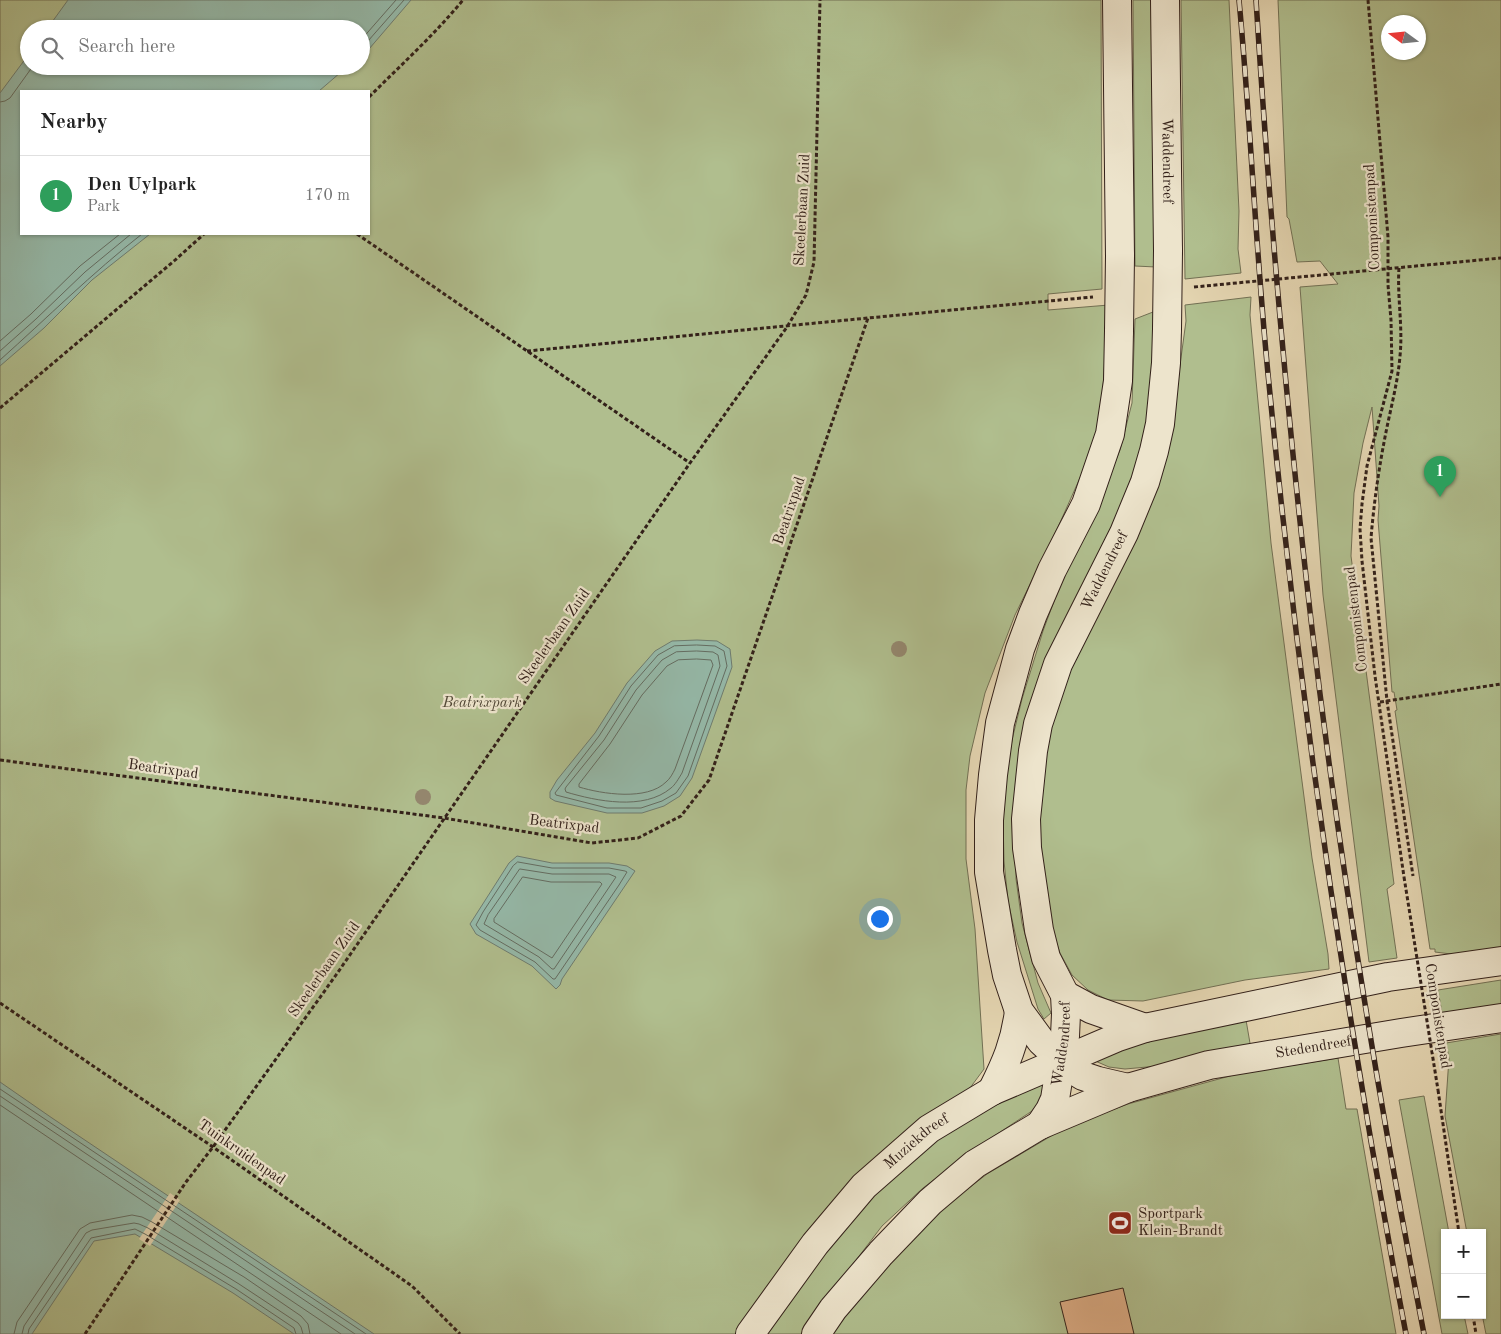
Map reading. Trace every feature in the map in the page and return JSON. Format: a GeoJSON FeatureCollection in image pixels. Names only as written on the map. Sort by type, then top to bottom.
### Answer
{"type":"FeatureCollection","features":[{"type":"Feature","properties":{"kind":"main road"},"geometry":{"type":"LineString","coordinates":[[992,1091],[1012,1048],[1019,1011],[1007,975],[989,872],[989,820],[1000,724],[1020,649],[1033,614],[1052,570],[1086,504],[1110,434],[1118,381],[1120,256],[1118,0]]}},
{"type":"Feature","properties":{"kind":"main road","name":"Waddendreef"},"geometry":{"type":"LineString","coordinates":[[1040,1125],[1055,1099],[1065,1036],[1066,1014],[1065,995],[1046,958],[1039,930],[1028,863],[1026,819],[1029,777],[1038,724],[1058,664],[1124,533],[1145,482],[1160,424],[1166,363],[1168,251],[1165,0]]}},
{"type":"Feature","properties":{"kind":"main road"},"geometry":{"type":"LineString","coordinates":[[1065,995],[1091,1009],[1145,1028],[1388,977],[1501,960]]}},
{"type":"Feature","properties":{"kind":"main road","name":"Stedendreef"},"geometry":{"type":"LineString","coordinates":[[1019,1011],[1040,1040],[1061,1061],[1083,1076],[1128,1088]]}},
{"type":"Feature","properties":{"kind":"main road","name":"Stedendreef"},"geometry":{"type":"LineString","coordinates":[[1040,1125],[1128,1088],[1209,1065],[1501,1018]]}},
{"type":"Feature","properties":{"kind":"main road","name":"Muziekdreef"},"geometry":{"type":"LineString","coordinates":[[750,1334],[815,1244],[864,1186],[929,1128],[992,1091],[1118,1037],[1145,1028]]}},
{"type":"Feature","properties":{"kind":"main road"},"geometry":{"type":"LineString","coordinates":[[816,1334],[833,1309],[881,1253],[930,1202],[974,1164],[1040,1125]]}},
{"type":"Feature","properties":{"kind":"path"},"geometry":{"type":"LineString","coordinates":[[370,96],[449,17],[463,0]]}},
{"type":"Feature","properties":{"kind":"path","name":"Skeelerbaan Zuid"},"geometry":{"type":"LineString","coordinates":[[85,1334],[186,1182],[336,975],[786,327],[806,295],[814,262],[820,0]]}},
{"type":"Feature","properties":{"kind":"path","name":"Componistenpad"},"geometry":{"type":"LineString","coordinates":[[1368,0],[1388,237],[1392,371],[1367,466],[1360,529],[1375,676],[1458,1229]]}},
{"type":"Feature","properties":{"kind":"path"},"geometry":{"type":"LineString","coordinates":[[0,408],[203,235]]}},
{"type":"Feature","properties":{"kind":"path"},"geometry":{"type":"LineString","coordinates":[[358,235],[690,463]]}},
{"type":"Feature","properties":{"kind":"path","name":"Componistenpad"},"geometry":{"type":"LineString","coordinates":[[1399,268],[1400,356],[1372,515],[1371,538],[1387,701],[1413,876]]}},
{"type":"Feature","properties":{"kind":"path","name":"Beatrixpad"},"geometry":{"type":"LineString","coordinates":[[0,760],[444,818],[592,843],[638,838],[680,816],[709,780],[868,318]]}},
{"type":"Feature","properties":{"kind":"path"},"geometry":{"type":"LineString","coordinates":[[527,351],[786,327]]}},
{"type":"Feature","properties":{"kind":"path"},"geometry":{"type":"LineString","coordinates":[[1380,702],[1501,684]]}},
{"type":"Feature","properties":{"kind":"path","name":"Tuinkruidenpad"},"geometry":{"type":"LineString","coordinates":[[0,1003],[213,1146],[412,1286],[460,1334]]}},
{"type":"Feature","properties":{"kind":"path"},"geometry":{"type":"LineString","coordinates":[[1474,1319],[1476,1334]]}},
{"type":"Feature","properties":{"kind":"green space","name":"Beatrixpark"},"geometry":{"type":"Polygon","coordinates":[[[0,0],[1101,0],[1102,289],[1048,294],[1048,310],[1109,305],[1102,401],[1097,432],[1088,460],[1058,527],[1015,615],[985,693],[970,756],[966,790],[966,859],[975,929],[984,1069],[967,1092],[744,1334],[0,1334],[0,0]]]}},
{"type":"Feature","properties":{"kind":"green space"},"geometry":{"type":"Polygon","coordinates":[[[1133,0],[1152,0],[1156,267],[1135,266],[1133,0]]]}},
{"type":"Feature","properties":{"kind":"green space"},"geometry":{"type":"Polygon","coordinates":[[[1181,0],[1229,0],[1239,211],[1238,249],[1241,273],[1185,279],[1181,0]]]}},
{"type":"Feature","properties":{"kind":"green space"},"geometry":{"type":"Polygon","coordinates":[[[1278,0],[1501,0],[1501,955],[1475,957],[1435,952],[1435,949],[1430,949],[1395,711],[1397,710],[1394,692],[1392,692],[1378,520],[1379,506],[1372,407],[1354,493],[1351,556],[1394,884],[1387,889],[1397,958],[1369,962],[1323,595],[1300,287],[1338,284],[1320,261],[1297,262],[1289,219],[1287,217],[1278,0]]]}},
{"type":"Feature","properties":{"kind":"green space"},"geometry":{"type":"Polygon","coordinates":[[[1251,297],[1250,315],[1271,543],[1312,858],[1329,969],[1245,980],[1143,1001],[1108,1000],[1088,990],[1072,975],[1060,953],[1050,925],[1040,844],[1038,797],[1043,753],[1062,691],[1172,424],[1186,321],[1185,305],[1251,297]]]}},
{"type":"Feature","properties":{"kind":"green space"},"geometry":{"type":"Polygon","coordinates":[[[1153,312],[1160,317],[1144,441],[1130,487],[1015,816],[1016,879],[1022,923],[1038,983],[1051,1013],[1044,1019],[1038,1009],[1017,942],[1008,901],[1004,861],[1003,819],[1006,779],[1012,740],[1022,699],[1043,631],[1060,585],[1090,523],[1120,450],[1132,403],[1135,319],[1153,312]]]}},
{"type":"Feature","properties":{"kind":"green space"},"geometry":{"type":"Polygon","coordinates":[[[1501,980],[1501,1010],[1443,1019],[1438,990],[1501,980]]]}},
{"type":"Feature","properties":{"kind":"green space"},"geometry":{"type":"Polygon","coordinates":[[[1246,1020],[1251,1049],[1169,1065],[1125,1069],[1109,1067],[1093,1060],[1113,1046],[1246,1020]]]}},
{"type":"Feature","properties":{"kind":"green space"},"geometry":{"type":"Polygon","coordinates":[[[1501,1034],[1501,1334],[1486,1334],[1483,1319],[1486,1319],[1486,1229],[1466,1229],[1445,1116],[1449,1058],[1446,1043],[1501,1034]]]}},
{"type":"Feature","properties":{"kind":"green space"},"geometry":{"type":"Polygon","coordinates":[[[1338,1058],[1346,1109],[1357,1109],[1396,1334],[831,1334],[852,1302],[910,1233],[987,1174],[1068,1126],[1128,1104],[1237,1074],[1338,1058]]]}},
{"type":"Feature","properties":{"kind":"green space"},"geometry":{"type":"Polygon","coordinates":[[[1047,1079],[1041,1100],[1032,1111],[985,1142],[923,1188],[882,1226],[804,1334],[764,1334],[865,1199],[955,1125],[1047,1079]]]}},
{"type":"Feature","properties":{"kind":"green space"},"geometry":{"type":"Polygon","coordinates":[[[1424,1096],[1448,1229],[1441,1229],[1441,1319],[1465,1319],[1468,1334],[1442,1334],[1399,1100],[1424,1096]]]}},
{"type":"Feature","properties":{"kind":"water"},"geometry":{"type":"Polygon","coordinates":[[[68,0],[411,0],[370,48],[370,20],[54,20],[68,0]]]}},
{"type":"Feature","properties":{"kind":"water"},"geometry":{"type":"Polygon","coordinates":[[[20,66],[20,75],[338,75],[320,90],[20,90],[20,235],[149,235],[92,280],[44,328],[0,366],[0,93],[20,66]]]}},
{"type":"Feature","properties":{"kind":"water"},"geometry":{"type":"Polygon","coordinates":[[[672,641],[717,641],[730,649],[732,667],[692,778],[680,796],[664,806],[642,813],[607,813],[555,801],[550,798],[550,792],[557,780],[595,733],[627,683],[655,651],[672,641]]]}},
{"type":"Feature","properties":{"kind":"water"},"geometry":{"type":"Polygon","coordinates":[[[517,856],[552,863],[609,863],[627,866],[635,871],[556,989],[532,966],[476,934],[470,924],[509,863],[517,856]]]}},
{"type":"Feature","properties":{"kind":"water"},"geometry":{"type":"Polygon","coordinates":[[[0,1082],[374,1334],[294,1334],[233,1293],[135,1234],[94,1241],[32,1334],[0,1334],[0,1082]]]}},
{"type":"Feature","properties":{"kind":"pier"},"geometry":{"type":"Polygon","coordinates":[[[170,1193],[180,1200],[150,1246],[139,1239],[170,1193]]]}},
{"type":"Feature","properties":{"kind":"building"},"geometry":{"type":"Polygon","coordinates":[[[1123,1288],[1134,1334],[1068,1334],[1060,1302],[1123,1288]]]}},
{"type":"Feature","properties":{"kind":"railway"},"geometry":{"type":"LineString","coordinates":[[1239,0],[1264,336],[1295,623],[1344,980],[1406,1334]]}},
{"type":"Feature","properties":{"kind":"railway"},"geometry":{"type":"LineString","coordinates":[[1256,0],[1286,388],[1322,710],[1375,1067],[1424,1334]]}},
{"type":"Feature","properties":{"kind":"place","name":"Den Uylpark"},"geometry":{"type":"Point","coordinates":[1440,497]}},
{"type":"Feature","properties":{"kind":"place","name":"Sportpark Klein-Brandt"},"geometry":{"type":"Point","coordinates":[1120,1223]}}]}
